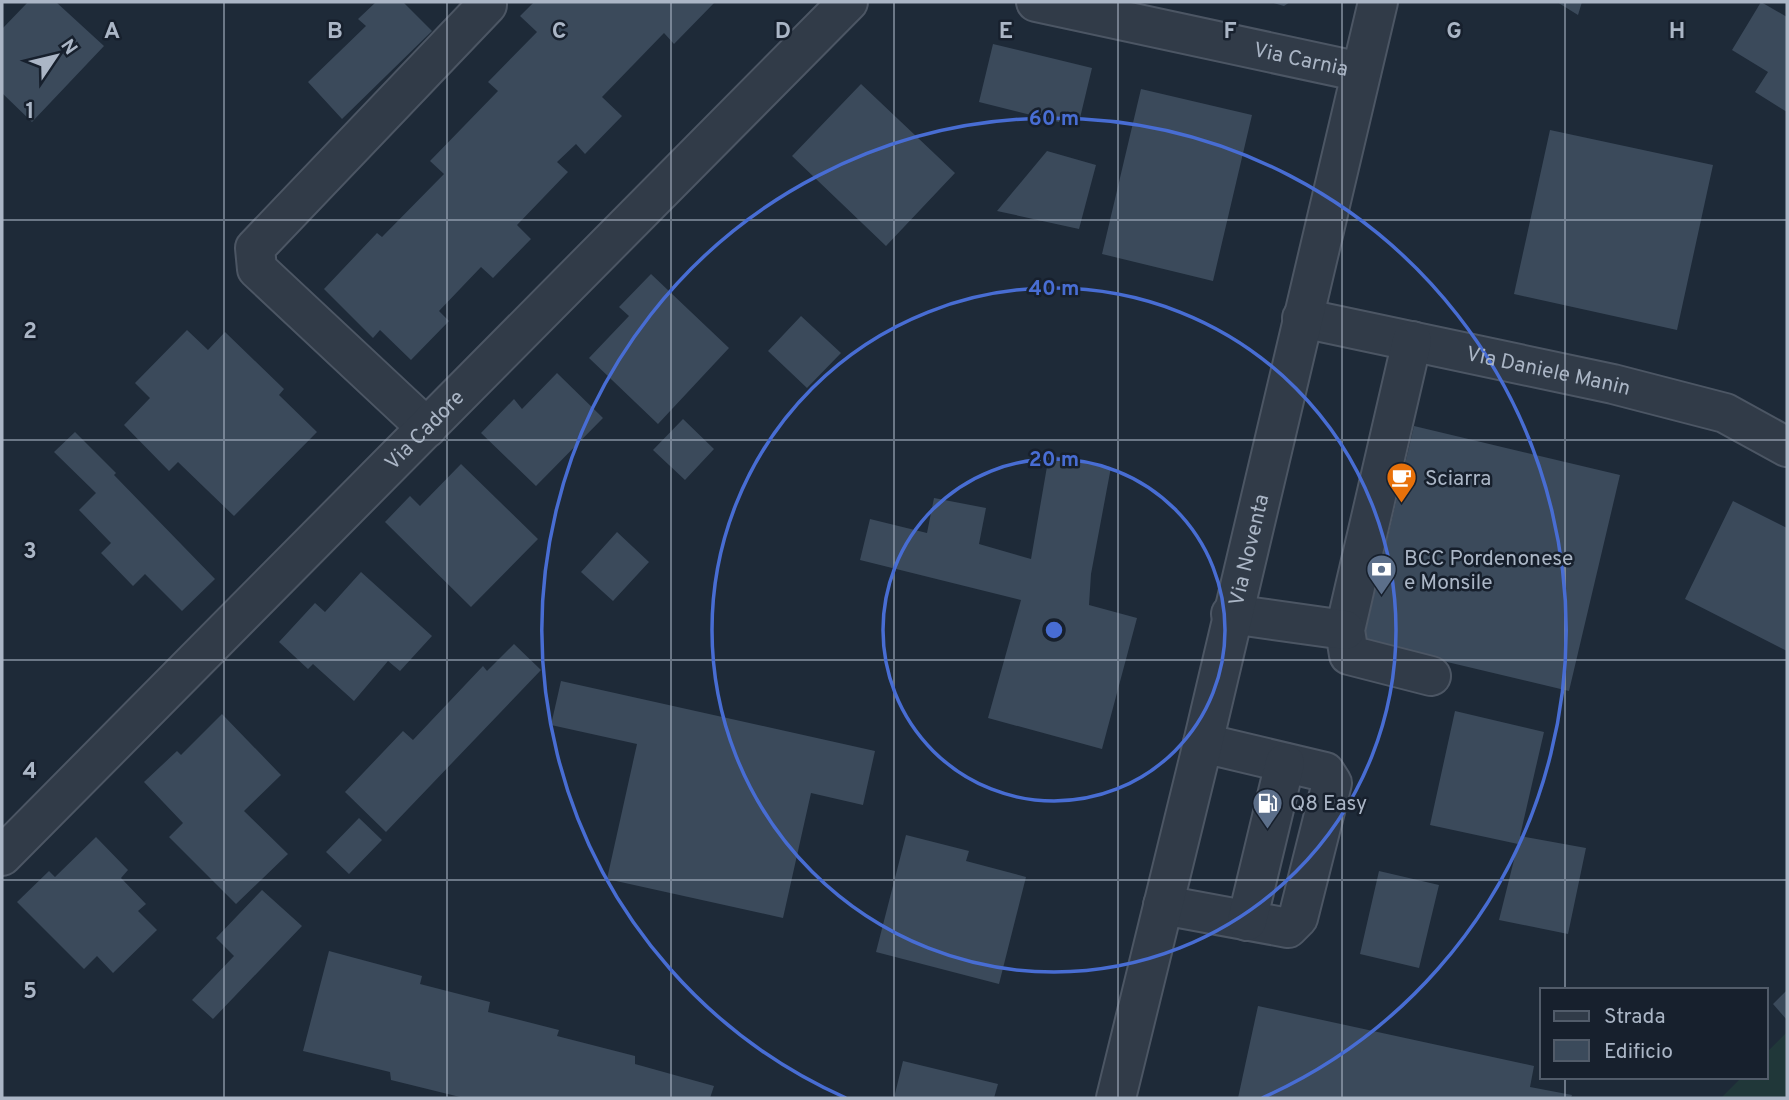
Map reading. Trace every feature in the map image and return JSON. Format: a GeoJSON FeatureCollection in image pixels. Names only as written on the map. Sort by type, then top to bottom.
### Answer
{"type":"FeatureCollection","features":[{"type":"Feature","properties":{"kind":"street","name":"Via Cadore"},"geometry":{"type":"LineString","coordinates":[[2,856],[848,2]]}},
{"type":"Feature","properties":{"kind":"street","name":"Via Carnia"},"geometry":{"type":"LineString","coordinates":[[1037,2],[1361,72]]}},
{"type":"Feature","properties":{"kind":"street","name":"Via Noventa"},"geometry":{"type":"LineString","coordinates":[[1116,1098],[1378,2]]}},
{"type":"Feature","properties":{"kind":"street"},"geometry":{"type":"LineString","coordinates":[[427,428],[257,270],[255,248],[487,5]]}},
{"type":"Feature","properties":{"kind":"street","name":"Via Daniele Manin"},"geometry":{"type":"LineString","coordinates":[[1302,318],[1613,384],[1725,414],[1787,447]]}},
{"type":"Feature","properties":{"kind":"street"},"geometry":{"type":"LineString","coordinates":[[1412,341],[1345,630],[1349,655],[1432,676]]}},
{"type":"Feature","properties":{"kind":"street"},"geometry":{"type":"LineString","coordinates":[[1231,614],[1345,630]]}},
{"type":"Feature","properties":{"kind":"street"},"geometry":{"type":"LineString","coordinates":[[1163,905],[1288,928],[1298,918],[1332,783],[1325,772],[1203,743]]}},
{"type":"Feature","properties":{"kind":"street"},"geometry":{"type":"LineString","coordinates":[[1247,921],[1285,763]]}},
{"type":"Feature","properties":{"kind":"green space"},"geometry":{"type":"Polygon","coordinates":[[[1787,1032],[1787,1098],[1721,1098],[1740,1079],[1768,1079],[1768,1051],[1787,1032]]]}},
{"type":"Feature","properties":{"kind":"building"},"geometry":{"type":"Polygon","coordinates":[[[28,2],[56,2],[104,46],[32,122],[2,93],[2,29],[28,2]]]}},
{"type":"Feature","properties":{"kind":"building"},"geometry":{"type":"Polygon","coordinates":[[[376,2],[403,2],[432,31],[342,119],[308,82],[366,26],[358,19],[376,2]]]}},
{"type":"Feature","properties":{"kind":"building"},"geometry":{"type":"Polygon","coordinates":[[[534,2],[715,2],[674,44],[664,33],[602,97],[622,116],[585,154],[576,144],[557,162],[568,172],[517,225],[531,239],[493,278],[481,267],[439,311],[449,321],[411,360],[380,330],[373,338],[324,289],[377,233],[382,237],[444,174],[430,161],[498,91],[488,82],[537,32],[520,16],[534,2]]]}},
{"type":"Feature","properties":{"kind":"building"},"geometry":{"type":"Polygon","coordinates":[[[1270,2],[1290,2],[1284,6],[1270,2]]]}},
{"type":"Feature","properties":{"kind":"building"},"geometry":{"type":"Polygon","coordinates":[[[1557,2],[1582,2],[1578,15],[1557,2]]]}},
{"type":"Feature","properties":{"kind":"building"},"geometry":{"type":"Polygon","coordinates":[[[1761,2],[1787,17],[1787,112],[1755,92],[1768,72],[1732,50],[1761,2]]]}},
{"type":"Feature","properties":{"kind":"building"},"geometry":{"type":"Polygon","coordinates":[[[993,44],[1092,68],[1080,118],[1061,113],[1059,122],[979,102],[993,44]]]}},
{"type":"Feature","properties":{"kind":"building"},"geometry":{"type":"Polygon","coordinates":[[[861,84],[955,173],[886,246],[792,156],[861,84]]]}},
{"type":"Feature","properties":{"kind":"building"},"geometry":{"type":"Polygon","coordinates":[[[1141,89],[1252,115],[1213,281],[1102,254],[1141,89]]]}},
{"type":"Feature","properties":{"kind":"building"},"geometry":{"type":"Polygon","coordinates":[[[1550,130],[1713,165],[1677,330],[1514,294],[1550,130]]]}},
{"type":"Feature","properties":{"kind":"building"},"geometry":{"type":"Polygon","coordinates":[[[1047,151],[1096,165],[1079,229],[997,211],[1047,151]]]}},
{"type":"Feature","properties":{"kind":"building"},"geometry":{"type":"Polygon","coordinates":[[[651,274],[729,348],[658,424],[589,358],[629,316],[619,307],[651,274]]]}},
{"type":"Feature","properties":{"kind":"building"},"geometry":{"type":"Polygon","coordinates":[[[801,316],[841,353],[807,388],[768,351],[801,316]]]}},
{"type":"Feature","properties":{"kind":"building"},"geometry":{"type":"Polygon","coordinates":[[[187,330],[208,350],[225,332],[284,389],[279,395],[317,432],[234,516],[178,462],[169,471],[124,425],[150,398],[135,383],[187,330]]]}},
{"type":"Feature","properties":{"kind":"building"},"geometry":{"type":"Polygon","coordinates":[[[557,373],[603,418],[536,486],[481,433],[514,399],[522,409],[557,373]]]}},
{"type":"Feature","properties":{"kind":"building"},"geometry":{"type":"Polygon","coordinates":[[[683,419],[714,449],[685,480],[653,450],[683,419]]]}},
{"type":"Feature","properties":{"kind":"building"},"geometry":{"type":"Polygon","coordinates":[[[1414,426],[1620,475],[1569,691],[1363,642],[1414,426]]]}},
{"type":"Feature","properties":{"kind":"building"},"geometry":{"type":"Polygon","coordinates":[[[75,432],[215,579],[182,611],[145,574],[133,586],[101,553],[111,543],[79,510],[96,493],[54,452],[75,432]]]}},
{"type":"Feature","properties":{"kind":"building"},"geometry":{"type":"Polygon","coordinates":[[[1049,455],[1111,467],[1091,574],[1089,605],[1137,618],[1102,749],[988,718],[1021,600],[860,560],[870,519],[927,533],[934,498],[986,508],[979,544],[1031,559],[1049,455]]]}},
{"type":"Feature","properties":{"kind":"building"},"geometry":{"type":"Polygon","coordinates":[[[461,464],[538,539],[471,607],[385,522],[410,496],[420,506],[461,464]]]}},
{"type":"Feature","properties":{"kind":"building"},"geometry":{"type":"Polygon","coordinates":[[[1733,501],[1787,528],[1787,651],[1685,599],[1733,501]]]}},
{"type":"Feature","properties":{"kind":"building"},"geometry":{"type":"Polygon","coordinates":[[[617,532],[649,562],[613,601],[581,572],[617,532]]]}},
{"type":"Feature","properties":{"kind":"building"},"geometry":{"type":"Polygon","coordinates":[[[361,572],[432,636],[400,671],[388,661],[354,701],[313,664],[308,669],[279,642],[315,603],[325,612],[361,572]]]}},
{"type":"Feature","properties":{"kind":"building"},"geometry":{"type":"Polygon","coordinates":[[[514,644],[541,670],[386,832],[345,792],[403,731],[413,740],[483,666],[487,671],[514,644]]]}},
{"type":"Feature","properties":{"kind":"building"},"geometry":{"type":"Polygon","coordinates":[[[561,681],[875,751],[863,805],[811,793],[783,918],[607,879],[637,744],[551,725],[561,681]]]}},
{"type":"Feature","properties":{"kind":"building"},"geometry":{"type":"Polygon","coordinates":[[[1455,711],[1544,732],[1520,836],[1586,848],[1568,934],[1499,920],[1518,844],[1430,825],[1455,711]]]}},
{"type":"Feature","properties":{"kind":"building"},"geometry":{"type":"Polygon","coordinates":[[[222,714],[281,775],[244,811],[288,854],[236,904],[169,837],[183,823],[144,782],[177,751],[181,755],[222,714]]]}},
{"type":"Feature","properties":{"kind":"building"},"geometry":{"type":"Polygon","coordinates":[[[359,818],[382,840],[349,874],[326,852],[359,818]]]}},
{"type":"Feature","properties":{"kind":"building"},"geometry":{"type":"Polygon","coordinates":[[[906,835],[969,851],[966,861],[1026,877],[999,984],[876,952],[906,835]]]}},
{"type":"Feature","properties":{"kind":"building"},"geometry":{"type":"Polygon","coordinates":[[[96,837],[128,870],[121,878],[146,904],[138,911],[157,930],[113,973],[97,956],[84,969],[17,902],[49,871],[55,877],[96,837]]]}},
{"type":"Feature","properties":{"kind":"building"},"geometry":{"type":"Polygon","coordinates":[[[1379,871],[1439,885],[1419,968],[1360,954],[1379,871]]]}},
{"type":"Feature","properties":{"kind":"building"},"geometry":{"type":"Polygon","coordinates":[[[262,890],[302,926],[213,1019],[192,1000],[234,956],[216,938],[262,890]]]}},
{"type":"Feature","properties":{"kind":"building"},"geometry":{"type":"Polygon","coordinates":[[[329,951],[422,976],[420,984],[490,1002],[488,1012],[559,1030],[557,1036],[635,1056],[635,1064],[714,1086],[710,1098],[464,1098],[391,1080],[390,1072],[303,1051],[329,951]]]}},
{"type":"Feature","properties":{"kind":"building"},"geometry":{"type":"Polygon","coordinates":[[[1787,990],[1787,1020],[1773,1004],[1787,990]]]}},
{"type":"Feature","properties":{"kind":"building"},"geometry":{"type":"Polygon","coordinates":[[[1258,1006],[1534,1066],[1530,1087],[1572,1095],[1571,1098],[1238,1098],[1258,1006]]]}},
{"type":"Feature","properties":{"kind":"building"},"geometry":{"type":"Polygon","coordinates":[[[903,1061],[998,1084],[994,1098],[894,1098],[903,1061]]]}},
{"type":"Feature","properties":{"kind":"place","name":"Sciarra"},"geometry":{"type":"Point","coordinates":[1402,505]}},
{"type":"Feature","properties":{"kind":"place","name":"BCC Pordenonese e Monsile"},"geometry":{"type":"Point","coordinates":[1381,597]}},
{"type":"Feature","properties":{"kind":"place","name":"Q8 Easy"},"geometry":{"type":"Point","coordinates":[1267,830]}}]}
